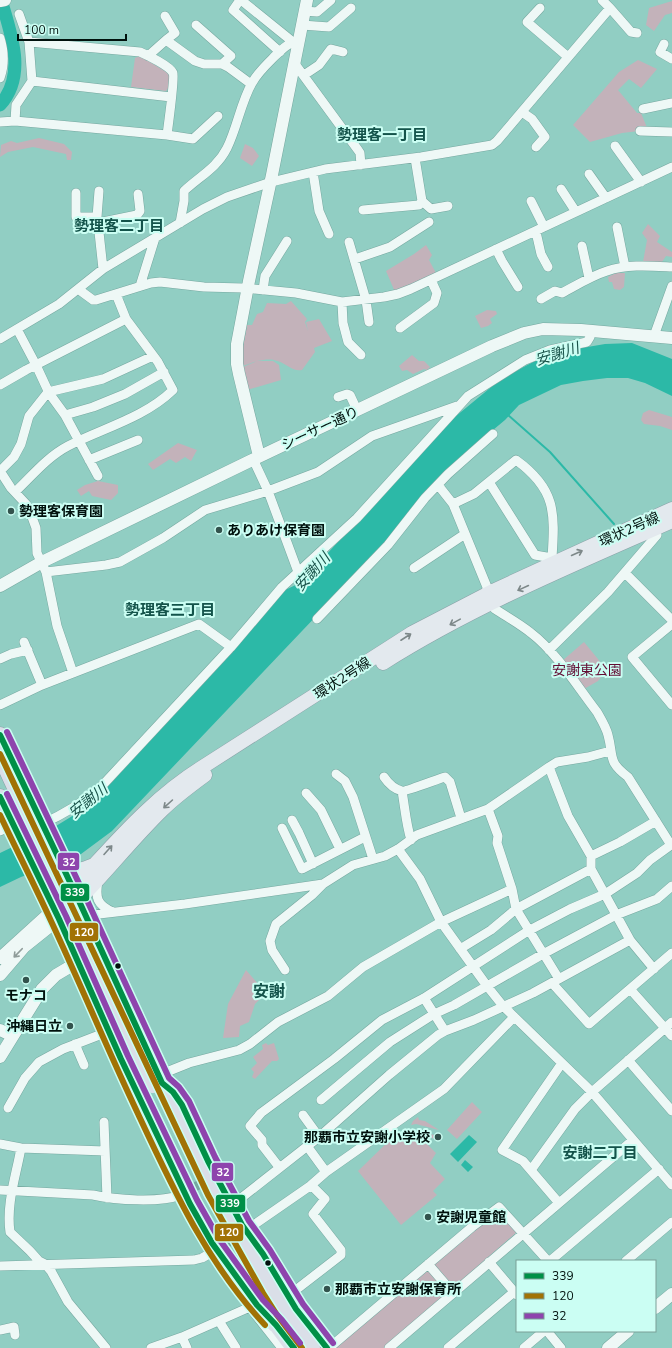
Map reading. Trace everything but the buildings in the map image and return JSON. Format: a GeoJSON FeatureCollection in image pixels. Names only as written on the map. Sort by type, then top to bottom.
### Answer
{"type":"FeatureCollection","features":[{"type":"Feature","properties":{"kind":"highway"},"geometry":{"type":"LineString","coordinates":[[0,735],[86,916],[155,1083],[195,1194],[244,1277],[294,1348]]}},
{"type":"Feature","properties":{"kind":"highway"},"geometry":{"type":"LineString","coordinates":[[0,755],[155,1083],[199,1182],[221,1222],[247,1264],[285,1303],[312,1348]]}},
{"type":"Feature","properties":{"kind":"highway"},"geometry":{"type":"LineString","coordinates":[[0,777],[155,1083]]}},
{"type":"Feature","properties":{"kind":"highway"},"geometry":{"type":"LineString","coordinates":[[0,797],[6,828],[20,840],[56,914],[180,1184],[212,1243],[257,1305],[276,1324]]}},
{"type":"Feature","properties":{"kind":"main road","name":"環状2号線"},"geometry":{"type":"LineString","coordinates":[[652,524],[672,509]]}},
{"type":"Feature","properties":{"kind":"main road","name":"環状2号線"},"geometry":{"type":"LineString","coordinates":[[56,914],[76,896],[98,880],[163,809],[206,774],[488,599],[554,564],[652,524],[672,521]]}},
{"type":"Feature","properties":{"kind":"main road","name":"環状2号線"},"geometry":{"type":"LineString","coordinates":[[76,896],[94,865],[150,807],[173,786],[412,633],[488,599]]}},
{"type":"Feature","properties":{"kind":"main road"},"geometry":{"type":"LineString","coordinates":[[61,866],[76,871],[83,870],[94,865]]}},
{"type":"Feature","properties":{"kind":"street"},"geometry":{"type":"LineString","coordinates":[[0,1],[5,0]]}},
{"type":"Feature","properties":{"kind":"street"},"geometry":{"type":"LineString","coordinates":[[280,52],[233,10],[240,0],[296,42]]}},
{"type":"Feature","properties":{"kind":"street"},"geometry":{"type":"LineString","coordinates":[[298,572],[256,458],[237,364],[237,344],[271,182],[294,64],[296,42],[302,25],[306,5],[317,12],[332,0]]}},
{"type":"Feature","properties":{"kind":"street"},"geometry":{"type":"LineString","coordinates":[[602,0],[631,32],[637,33]]}},
{"type":"Feature","properties":{"kind":"street"},"geometry":{"type":"LineString","coordinates":[[302,25],[329,27],[351,8]]}},
{"type":"Feature","properties":{"kind":"street"},"geometry":{"type":"LineString","coordinates":[[540,8],[527,22],[568,57]]}},
{"type":"Feature","properties":{"kind":"street"},"geometry":{"type":"LineString","coordinates":[[0,339],[59,304],[103,269],[216,202],[271,182],[325,169],[415,158],[492,145],[610,8]]}},
{"type":"Feature","properties":{"kind":"street"},"geometry":{"type":"LineString","coordinates":[[15,121],[16,104],[32,81],[29,42],[19,14]]}},
{"type":"Feature","properties":{"kind":"street"},"geometry":{"type":"LineString","coordinates":[[148,56],[175,33],[165,16]]}},
{"type":"Feature","properties":{"kind":"street"},"geometry":{"type":"LineString","coordinates":[[196,25],[231,56],[222,64]]}},
{"type":"Feature","properties":{"kind":"street"},"geometry":{"type":"LineString","coordinates":[[0,38],[4,56],[4,64],[0,78]]}},
{"type":"Feature","properties":{"kind":"street"},"geometry":{"type":"LineString","coordinates":[[166,40],[195,61],[204,64],[222,64],[251,84]]}},
{"type":"Feature","properties":{"kind":"street"},"geometry":{"type":"LineString","coordinates":[[29,42],[140,52],[148,56],[173,73],[174,79],[167,135]]}},
{"type":"Feature","properties":{"kind":"street"},"geometry":{"type":"LineString","coordinates":[[180,223],[184,201],[184,191],[195,180],[211,170],[226,148],[251,84],[260,71],[287,45],[296,42]]}},
{"type":"Feature","properties":{"kind":"street"},"geometry":{"type":"LineString","coordinates":[[664,44],[660,52],[672,59]]}},
{"type":"Feature","properties":{"kind":"street"},"geometry":{"type":"LineString","coordinates":[[304,75],[319,65],[331,49],[343,52]]}},
{"type":"Feature","properties":{"kind":"street"},"geometry":{"type":"LineString","coordinates":[[294,64],[304,75],[360,153],[361,165]]}},
{"type":"Feature","properties":{"kind":"street"},"geometry":{"type":"LineString","coordinates":[[32,81],[171,97]]}},
{"type":"Feature","properties":{"kind":"street"},"geometry":{"type":"LineString","coordinates":[[643,109],[672,103]]}},
{"type":"Feature","properties":{"kind":"street"},"geometry":{"type":"LineString","coordinates":[[522,112],[532,119],[545,137],[536,147]]}},
{"type":"Feature","properties":{"kind":"street"},"geometry":{"type":"LineString","coordinates":[[0,122],[15,121],[167,135],[193,139],[218,116]]}},
{"type":"Feature","properties":{"kind":"street"},"geometry":{"type":"LineString","coordinates":[[640,132],[672,132]]}},
{"type":"Feature","properties":{"kind":"street"},"geometry":{"type":"LineString","coordinates":[[615,146],[641,182]]}},
{"type":"Feature","properties":{"kind":"street"},"geometry":{"type":"LineString","coordinates":[[415,158],[422,201],[431,209],[448,206]]}},
{"type":"Feature","properties":{"kind":"street"},"geometry":{"type":"LineString","coordinates":[[78,289],[93,300],[151,283],[160,282],[204,287],[296,293],[342,302],[366,300],[398,294],[536,232],[672,167]]}},
{"type":"Feature","properties":{"kind":"street"},"geometry":{"type":"LineString","coordinates":[[313,172],[319,211],[329,234]]}},
{"type":"Feature","properties":{"kind":"street"},"geometry":{"type":"LineString","coordinates":[[588,174],[606,198]]}},
{"type":"Feature","properties":{"kind":"street"},"geometry":{"type":"LineString","coordinates":[[561,189],[576,212]]}},
{"type":"Feature","properties":{"kind":"street"},"geometry":{"type":"LineString","coordinates":[[99,191],[98,220],[103,269]]}},
{"type":"Feature","properties":{"kind":"street"},"geometry":{"type":"LineString","coordinates":[[76,193],[76,218],[98,220],[137,214],[140,211],[138,194]]}},
{"type":"Feature","properties":{"kind":"street"},"geometry":{"type":"LineString","coordinates":[[363,210],[419,205],[422,201]]}},
{"type":"Feature","properties":{"kind":"street"},"geometry":{"type":"LineString","coordinates":[[531,201],[544,227]]}},
{"type":"Feature","properties":{"kind":"street"},"geometry":{"type":"LineString","coordinates":[[355,259],[390,247],[429,222]]}},
{"type":"Feature","properties":{"kind":"street"},"geometry":{"type":"LineString","coordinates":[[617,227],[625,267]]}},
{"type":"Feature","properties":{"kind":"street"},"geometry":{"type":"LineString","coordinates":[[536,232],[541,254],[548,267]]}},
{"type":"Feature","properties":{"kind":"street"},"geometry":{"type":"LineString","coordinates":[[140,286],[155,238]]}},
{"type":"Feature","properties":{"kind":"street"},"geometry":{"type":"LineString","coordinates":[[263,290],[265,276],[287,241]]}},
{"type":"Feature","properties":{"kind":"street"},"geometry":{"type":"LineString","coordinates":[[349,242],[366,300],[369,322]]}},
{"type":"Feature","properties":{"kind":"street"},"geometry":{"type":"LineString","coordinates":[[582,246],[589,278]]}},
{"type":"Feature","properties":{"kind":"street"},"geometry":{"type":"LineString","coordinates":[[496,249],[518,287]]}},
{"type":"Feature","properties":{"kind":"street"},"geometry":{"type":"LineString","coordinates":[[541,298],[555,291],[562,293],[589,278],[609,270],[625,267],[672,267]]}},
{"type":"Feature","properties":{"kind":"street"},"geometry":{"type":"LineString","coordinates":[[400,328],[434,303],[436,293],[431,280]]}},
{"type":"Feature","properties":{"kind":"street"},"geometry":{"type":"LineString","coordinates":[[654,336],[669,308],[672,286]]}},
{"type":"Feature","properties":{"kind":"street"},"geometry":{"type":"LineString","coordinates":[[15,492],[56,454],[78,441],[134,417],[164,398],[173,390],[164,372],[126,319],[116,294]]}},
{"type":"Feature","properties":{"kind":"street"},"geometry":{"type":"LineString","coordinates":[[342,302],[342,323],[348,342],[361,355]]}},
{"type":"Feature","properties":{"kind":"street"},"geometry":{"type":"LineString","coordinates":[[0,385],[126,319]]}},
{"type":"Feature","properties":{"kind":"street"},"geometry":{"type":"LineString","coordinates":[[18,329],[48,392],[65,414],[78,441],[98,476]]}},
{"type":"Feature","properties":{"kind":"street","name":"シーサー通り"},"geometry":{"type":"LineString","coordinates":[[0,586],[44,567],[256,458],[485,349],[524,333],[533,330],[554,329],[672,338]]}},
{"type":"Feature","properties":{"kind":"street"},"geometry":{"type":"LineString","coordinates":[[43,827],[87,799],[99,788],[231,647],[282,587],[357,518],[468,396],[525,360],[550,350],[587,342],[590,337],[590,331]]}},
{"type":"Feature","properties":{"kind":"street"},"geometry":{"type":"LineString","coordinates":[[73,673],[57,626],[44,567],[37,553],[36,528],[26,504],[11,488],[0,471],[14,457],[21,444],[28,416],[48,392],[103,379],[153,356]]}},
{"type":"Feature","properties":{"kind":"street"},"geometry":{"type":"LineString","coordinates":[[65,414],[93,407],[125,394],[164,372]]}},
{"type":"Feature","properties":{"kind":"street"},"geometry":{"type":"LineString","coordinates":[[338,397],[347,394],[350,395],[357,410]]}},
{"type":"Feature","properties":{"kind":"street"},"geometry":{"type":"LineString","coordinates":[[44,567],[120,562],[163,538],[205,510],[268,491],[318,472],[372,436],[459,405]]}},
{"type":"Feature","properties":{"kind":"street"},"geometry":{"type":"LineString","coordinates":[[317,618],[388,545],[425,498],[448,474],[493,434]]}},
{"type":"Feature","properties":{"kind":"street"},"geometry":{"type":"LineString","coordinates":[[89,460],[138,440]]}},
{"type":"Feature","properties":{"kind":"street"},"geometry":{"type":"LineString","coordinates":[[453,504],[474,494],[516,460],[537,478],[549,497],[554,517],[554,564],[535,555],[489,482]]}},
{"type":"Feature","properties":{"kind":"street"},"geometry":{"type":"LineString","coordinates":[[279,1167],[262,1145],[262,1140],[250,1126],[261,1114],[334,1059],[382,1020],[424,998],[528,931],[570,909],[604,894],[637,873],[650,860],[671,845],[628,777],[619,770],[615,764],[610,751],[608,736],[602,720],[549,650],[531,633],[495,609],[488,599],[487,587],[453,504],[438,485]]}},
{"type":"Feature","properties":{"kind":"street"},"geometry":{"type":"LineString","coordinates":[[549,650],[608,592],[625,573],[656,535],[652,524]]}},
{"type":"Feature","properties":{"kind":"street"},"geometry":{"type":"LineString","coordinates":[[414,568],[466,534]]}},
{"type":"Feature","properties":{"kind":"street"},"geometry":{"type":"LineString","coordinates":[[625,573],[672,620]]}},
{"type":"Feature","properties":{"kind":"street"},"geometry":{"type":"LineString","coordinates":[[0,705],[42,685],[199,624],[231,647]]}},
{"type":"Feature","properties":{"kind":"street"},"geometry":{"type":"LineString","coordinates":[[670,699],[632,657],[672,624]]}},
{"type":"Feature","properties":{"kind":"street"},"geometry":{"type":"LineString","coordinates":[[0,660],[26,646],[42,685]]}},
{"type":"Feature","properties":{"kind":"street"},"geometry":{"type":"LineString","coordinates":[[285,970],[272,950],[270,941],[276,924],[312,895],[323,884],[353,865],[385,856],[417,836],[488,809],[557,762],[588,757],[610,751]]}},
{"type":"Feature","properties":{"kind":"street"},"geometry":{"type":"LineString","coordinates":[[548,767],[568,816],[591,856],[591,869],[604,894],[630,940],[654,969]]}},
{"type":"Feature","properties":{"kind":"street"},"geometry":{"type":"LineString","coordinates":[[336,774],[345,781],[353,797],[373,859]]}},
{"type":"Feature","properties":{"kind":"street"},"geometry":{"type":"LineString","coordinates":[[384,777],[388,784],[402,791],[406,791],[445,777],[450,782],[461,818]]}},
{"type":"Feature","properties":{"kind":"street"},"geometry":{"type":"LineString","coordinates":[[402,791],[406,823],[411,840]]}},
{"type":"Feature","properties":{"kind":"street"},"geometry":{"type":"LineString","coordinates":[[306,793],[321,810],[340,849]]}},
{"type":"Feature","properties":{"kind":"street"},"geometry":{"type":"LineString","coordinates":[[488,809],[498,836],[497,843],[512,889],[516,909],[543,954],[556,981],[589,1024],[672,953]]}},
{"type":"Feature","properties":{"kind":"street"},"geometry":{"type":"LineString","coordinates":[[292,820],[313,864]]}},
{"type":"Feature","properties":{"kind":"street"},"geometry":{"type":"LineString","coordinates":[[591,856],[620,842],[656,821]]}},
{"type":"Feature","properties":{"kind":"street"},"geometry":{"type":"LineString","coordinates":[[282,828],[302,869],[365,837]]}},
{"type":"Feature","properties":{"kind":"street"},"geometry":{"type":"LineString","coordinates":[[398,849],[420,879],[441,922],[503,1006],[592,1092],[672,1185]]}},
{"type":"Feature","properties":{"kind":"street"},"geometry":{"type":"LineString","coordinates":[[460,949],[491,930],[516,909],[591,869]]}},
{"type":"Feature","properties":{"kind":"street"},"geometry":{"type":"LineString","coordinates":[[98,880],[96,891],[98,900],[103,907],[113,912]]}},
{"type":"Feature","properties":{"kind":"street"},"geometry":{"type":"LineString","coordinates":[[0,958],[56,914],[86,916],[185,904],[323,884]]}},
{"type":"Feature","properties":{"kind":"street"},"geometry":{"type":"LineString","coordinates":[[321,1100],[390,1042],[434,1014],[454,1005],[543,954],[616,915],[657,899],[672,886]]}},
{"type":"Feature","properties":{"kind":"street"},"geometry":{"type":"LineString","coordinates":[[155,1083],[189,1063],[239,1050],[250,1044],[278,1022],[328,996],[363,967],[441,922],[512,889]]}},
{"type":"Feature","properties":{"kind":"street"},"geometry":{"type":"LineString","coordinates":[[0,975],[24,946],[56,914]]}},
{"type":"Feature","properties":{"kind":"street"},"geometry":{"type":"LineString","coordinates":[[231,1206],[319,1137],[399,1066],[445,1031],[474,1020],[533,993],[630,940]]}},
{"type":"Feature","properties":{"kind":"street"},"geometry":{"type":"LineString","coordinates":[[0,1057],[46,984],[56,975],[78,962]]}},
{"type":"Feature","properties":{"kind":"street"},"geometry":{"type":"LineString","coordinates":[[630,989],[669,1025],[672,1036]]}},
{"type":"Feature","properties":{"kind":"street"},"geometry":{"type":"LineString","coordinates":[[424,998],[445,1031]]}},
{"type":"Feature","properties":{"kind":"street"},"geometry":{"type":"LineString","coordinates":[[96,1002],[102,1034],[131,1099],[179,1195],[211,1253],[282,1348]]}},
{"type":"Feature","properties":{"kind":"street"},"geometry":{"type":"LineString","coordinates":[[245,1231],[444,1089],[478,1056],[514,1017]]}},
{"type":"Feature","properties":{"kind":"street"},"geometry":{"type":"LineString","coordinates":[[532,1170],[574,1109],[669,1025]]}},
{"type":"Feature","properties":{"kind":"street"},"geometry":{"type":"LineString","coordinates":[[0,1030],[13,1036]]}},
{"type":"Feature","properties":{"kind":"street"},"geometry":{"type":"LineString","coordinates":[[8,1108],[25,1078],[39,1062],[75,1044],[102,1034]]}},
{"type":"Feature","properties":{"kind":"street"},"geometry":{"type":"LineString","coordinates":[[75,1044],[84,1065]]}},
{"type":"Feature","properties":{"kind":"street"},"geometry":{"type":"LineString","coordinates":[[628,1060],[672,1111]]}},
{"type":"Feature","properties":{"kind":"street"},"geometry":{"type":"LineString","coordinates":[[559,1203],[523,1161],[502,1150],[562,1063]]}},
{"type":"Feature","properties":{"kind":"street"},"geometry":{"type":"LineString","coordinates":[[155,1083],[173,1092],[182,1105],[214,1176],[245,1231],[263,1254],[285,1303],[296,1309],[328,1348],[472,1227],[499,1207],[548,1260]]}},
{"type":"Feature","properties":{"kind":"street"},"geometry":{"type":"LineString","coordinates":[[303,1115],[319,1137]]}},
{"type":"Feature","properties":{"kind":"street"},"geometry":{"type":"LineString","coordinates":[[104,1122],[107,1198]]}},
{"type":"Feature","properties":{"kind":"street"},"geometry":{"type":"LineString","coordinates":[[389,1348],[633,1140]]}},
{"type":"Feature","properties":{"kind":"street"},"geometry":{"type":"LineString","coordinates":[[0,1144],[21,1148],[106,1151]]}},
{"type":"Feature","properties":{"kind":"street"},"geometry":{"type":"LineString","coordinates":[[307,1146],[326,1172]]}},
{"type":"Feature","properties":{"kind":"street"},"geometry":{"type":"LineString","coordinates":[[21,1148],[14,1186],[11,1191],[10,1232],[51,1271],[68,1302],[106,1348]]}},
{"type":"Feature","properties":{"kind":"street"},"geometry":{"type":"LineString","coordinates":[[550,1260],[659,1169]]}},
{"type":"Feature","properties":{"kind":"street"},"geometry":{"type":"LineString","coordinates":[[285,1303],[341,1255],[341,1250],[313,1214],[325,1199],[315,1188],[310,1186]]}},
{"type":"Feature","properties":{"kind":"street"},"geometry":{"type":"LineString","coordinates":[[0,1190],[152,1200],[179,1195]]}},
{"type":"Feature","properties":{"kind":"street"},"geometry":{"type":"LineString","coordinates":[[627,1260],[672,1222]]}},
{"type":"Feature","properties":{"kind":"street"},"geometry":{"type":"LineString","coordinates":[[0,1266],[194,1260],[211,1253]]}},
{"type":"Feature","properties":{"kind":"street"},"geometry":{"type":"LineString","coordinates":[[448,1348],[516,1294],[489,1262]]}},
{"type":"Feature","properties":{"kind":"street"},"geometry":{"type":"LineString","coordinates":[[428,1264],[453,1293]]}},
{"type":"Feature","properties":{"kind":"street"},"geometry":{"type":"LineString","coordinates":[[656,1307],[672,1294]]}},
{"type":"Feature","properties":{"kind":"street"},"geometry":{"type":"LineString","coordinates":[[151,1348],[182,1337],[250,1307]]}},
{"type":"Feature","properties":{"kind":"street"},"geometry":{"type":"LineString","coordinates":[[219,1321],[236,1348]]}},
{"type":"Feature","properties":{"kind":"street"},"geometry":{"type":"LineString","coordinates":[[0,1330],[14,1327],[16,1335]]}},
{"type":"Feature","properties":{"kind":"street"},"geometry":{"type":"LineString","coordinates":[[524,1348],[545,1332]]}},
{"type":"Feature","properties":{"kind":"street"},"geometry":{"type":"LineString","coordinates":[[547,1332],[561,1348]]}},
{"type":"Feature","properties":{"kind":"street"},"geometry":{"type":"LineString","coordinates":[[608,1348],[627,1332]]}},
{"type":"Feature","properties":{"kind":"street"},"geometry":{"type":"LineString","coordinates":[[182,1337],[187,1348]]}},
{"type":"Feature","properties":{"kind":"green space"},"geometry":{"type":"Polygon","coordinates":[[[672,1],[672,13],[665,15],[654,31],[646,25],[649,8],[672,1]]]}},
{"type":"Feature","properties":{"kind":"green space"},"geometry":{"type":"Polygon","coordinates":[[[140,56],[168,73],[170,82],[166,91],[131,87],[135,58],[140,56]]]}},
{"type":"Feature","properties":{"kind":"green space"},"geometry":{"type":"Polygon","coordinates":[[[638,60],[657,69],[641,88],[629,79],[618,90],[637,113],[641,113],[648,130],[622,133],[590,142],[573,125],[619,72],[638,60]]]}},
{"type":"Feature","properties":{"kind":"green space"},"geometry":{"type":"Polygon","coordinates":[[[39,138],[64,144],[72,152],[71,160],[67,160],[66,154],[33,147],[8,152],[0,157],[1,145],[11,141],[17,143],[39,138]]]}},
{"type":"Feature","properties":{"kind":"green space"},"geometry":{"type":"Polygon","coordinates":[[[245,144],[253,148],[259,156],[252,166],[240,158],[245,144]]]}},
{"type":"Feature","properties":{"kind":"green space"},"geometry":{"type":"Polygon","coordinates":[[[648,224],[660,236],[657,242],[672,252],[672,257],[666,256],[662,262],[643,262],[647,240],[642,233],[648,224]]]}},
{"type":"Feature","properties":{"kind":"green space"},"geometry":{"type":"Polygon","coordinates":[[[426,245],[432,255],[429,260],[436,273],[395,292],[386,271],[426,245]]]}},
{"type":"Feature","properties":{"kind":"green space"},"geometry":{"type":"Polygon","coordinates":[[[616,273],[625,273],[624,287],[620,290],[614,289],[612,282],[609,282],[608,277],[616,273]]]}},
{"type":"Feature","properties":{"kind":"green space"},"geometry":{"type":"Polygon","coordinates":[[[291,301],[307,319],[305,322],[308,331],[306,322],[319,319],[332,341],[314,348],[315,352],[302,370],[295,370],[274,360],[257,361],[243,366],[243,347],[247,325],[252,325],[257,314],[263,312],[267,303],[286,304],[291,301]]]}},
{"type":"Feature","properties":{"kind":"green space"},"geometry":{"type":"Polygon","coordinates":[[[487,310],[496,311],[497,314],[490,319],[492,323],[481,328],[475,316],[487,310]]]}},
{"type":"Feature","properties":{"kind":"green space"},"geometry":{"type":"Polygon","coordinates":[[[412,355],[419,361],[424,361],[430,367],[427,370],[424,369],[413,374],[407,370],[402,371],[399,366],[412,355]]]}},
{"type":"Feature","properties":{"kind":"green space"},"geometry":{"type":"Polygon","coordinates":[[[257,361],[273,361],[279,365],[281,380],[247,390],[243,367],[257,361]]]}},
{"type":"Feature","properties":{"kind":"green space"},"geometry":{"type":"Polygon","coordinates":[[[649,410],[672,417],[672,430],[660,426],[644,424],[641,420],[643,413],[649,410]]]}},
{"type":"Feature","properties":{"kind":"green space"},"geometry":{"type":"Polygon","coordinates":[[[178,443],[197,450],[191,461],[185,457],[176,463],[170,459],[153,470],[148,464],[178,443]]]}},
{"type":"Feature","properties":{"kind":"green space"},"geometry":{"type":"Polygon","coordinates":[[[98,481],[118,485],[118,493],[111,500],[92,496],[89,491],[81,496],[77,490],[85,485],[98,481]]]}},
{"type":"Feature","properties":{"kind":"green space","name":"安謝東公園"},"geometry":{"type":"Polygon","coordinates":[[[584,642],[607,670],[598,681],[584,689],[562,661],[584,642]]]}},
{"type":"Feature","properties":{"kind":"green space"},"geometry":{"type":"Polygon","coordinates":[[[246,970],[266,993],[255,1004],[249,1022],[240,1026],[239,1037],[223,1038],[228,1004],[246,970]]]}},
{"type":"Feature","properties":{"kind":"green space"},"geometry":{"type":"Polygon","coordinates":[[[266,1043],[268,1045],[274,1043],[279,1059],[277,1061],[272,1061],[255,1079],[252,1077],[254,1072],[251,1069],[257,1063],[253,1057],[263,1049],[262,1045],[266,1043]]]}},
{"type":"Feature","properties":{"kind":"green space"},"geometry":{"type":"Polygon","coordinates":[[[472,1102],[482,1112],[457,1139],[447,1130],[472,1102]]]}},
{"type":"Feature","properties":{"kind":"green space"},"geometry":{"type":"Polygon","coordinates":[[[418,1117],[419,1120],[425,1121],[439,1130],[416,1124],[411,1125],[418,1117]]]}},
{"type":"Feature","properties":{"kind":"green space"},"geometry":{"type":"Polygon","coordinates":[[[409,1132],[436,1135],[435,1139],[429,1137],[419,1137],[418,1139],[424,1141],[436,1153],[430,1163],[445,1179],[433,1191],[437,1195],[401,1225],[358,1171],[396,1134],[407,1137],[409,1132]]]}},
{"type":"Feature","properties":{"kind":"green space"},"geometry":{"type":"Polygon","coordinates":[[[500,1210],[517,1232],[384,1348],[334,1348],[500,1210]]]}},
{"type":"Feature","properties":{"kind":"water","name":"安謝川"},"geometry":{"type":"Polygon","coordinates":[[[632,343],[672,359],[672,396],[645,383],[628,378],[607,378],[561,385],[519,405],[505,420],[475,445],[379,550],[112,831],[77,857],[21,877],[0,887],[0,853],[56,826],[92,804],[285,590],[300,583],[450,421],[501,379],[535,361],[570,350],[605,344],[632,343]]]}},
{"type":"Feature","properties":{"kind":"water"},"geometry":{"type":"Polygon","coordinates":[[[469,1135],[477,1142],[458,1162],[450,1154],[469,1135]]]}},
{"type":"Feature","properties":{"kind":"water"},"geometry":{"type":"Polygon","coordinates":[[[465,1160],[473,1167],[468,1172],[461,1165],[465,1160]]]}},
{"type":"Feature","properties":{"kind":"pier"},"geometry":{"type":"Polygon","coordinates":[[[54,825],[67,852],[71,856],[77,858],[26,877],[11,845],[54,825]]]}},
{"type":"Feature","properties":{"kind":"waterway"},"geometry":{"type":"LineString","coordinates":[[0,105],[8,93],[13,81],[15,68],[12,40],[1,0]]}},
{"type":"Feature","properties":{"kind":"waterway"},"geometry":{"type":"LineString","coordinates":[[508,415],[550,452],[614,524]]}},
{"type":"Feature","properties":{"kind":"tunnel"},"geometry":{"type":"LineString","coordinates":[[182,1194],[213,1177]]}},
{"type":"Feature","properties":{"kind":"tunnel"},"geometry":{"type":"LineString","coordinates":[[215,1251],[243,1233]]}},
{"type":"Feature","properties":{"kind":"transit line","name":"32"},"geometry":{"type":"LineString","coordinates":[[7,732],[169,1078],[179,1087],[189,1101],[215,1157],[249,1221],[270,1250],[303,1304],[333,1343]]}},
{"type":"Feature","properties":{"kind":"transit line","name":"339"},"geometry":{"type":"LineString","coordinates":[[0,735],[79,901],[162,1083],[173,1092],[182,1105],[208,1161],[242,1225],[263,1254],[296,1309],[327,1348]]}},
{"type":"Feature","properties":{"kind":"transit line","name":"120"},"geometry":{"type":"LineString","coordinates":[[0,754],[208,1195],[263,1293],[277,1315],[302,1348]]}},
{"type":"Feature","properties":{"kind":"transit line","name":"32"},"geometry":{"type":"LineString","coordinates":[[7,794],[66,916],[128,1056],[197,1200],[219,1239],[263,1300],[282,1320],[300,1343]]}},
{"type":"Feature","properties":{"kind":"transit line","name":"339"},"geometry":{"type":"LineString","coordinates":[[0,797],[59,919],[121,1059],[190,1204],[212,1243],[257,1305],[276,1325],[294,1348]]}},
{"type":"Feature","properties":{"kind":"transit line","name":"120"},"geometry":{"type":"LineString","coordinates":[[0,815],[72,966],[174,1189],[206,1246],[224,1274],[243,1300],[265,1325]]}},
{"type":"Feature","properties":{"kind":"place","name":"勢理客保育園"},"geometry":{"type":"Point","coordinates":[11,511]}},
{"type":"Feature","properties":{"kind":"place","name":"ありあけ保育園"},"geometry":{"type":"Point","coordinates":[219,530]}},
{"type":"Feature","properties":{"kind":"place","name":"モナコ"},"geometry":{"type":"Point","coordinates":[26,980]}},
{"type":"Feature","properties":{"kind":"place","name":"沖縄日立"},"geometry":{"type":"Point","coordinates":[70,1026]}},
{"type":"Feature","properties":{"kind":"place","name":"那覇市立安謝小学校"},"geometry":{"type":"Point","coordinates":[438,1137]}},
{"type":"Feature","properties":{"kind":"place","name":"安謝児童館"},"geometry":{"type":"Point","coordinates":[428,1217]}},
{"type":"Feature","properties":{"kind":"place","name":"那覇市立安謝保育所"},"geometry":{"type":"Point","coordinates":[327,1289]}},
{"type":"Feature","properties":{"kind":"district","name":"勢理客一丁目"},"geometry":{"type":"Point","coordinates":[382,135]}},
{"type":"Feature","properties":{"kind":"district","name":"勢理客二丁目"},"geometry":{"type":"Point","coordinates":[119,226]}},
{"type":"Feature","properties":{"kind":"district","name":"勢理客三丁目"},"geometry":{"type":"Point","coordinates":[170,610]}},
{"type":"Feature","properties":{"kind":"district","name":"安謝"},"geometry":{"type":"Point","coordinates":[269,991]}},
{"type":"Feature","properties":{"kind":"district","name":"安謝二丁目"},"geometry":{"type":"Point","coordinates":[600,1153]}}]}
